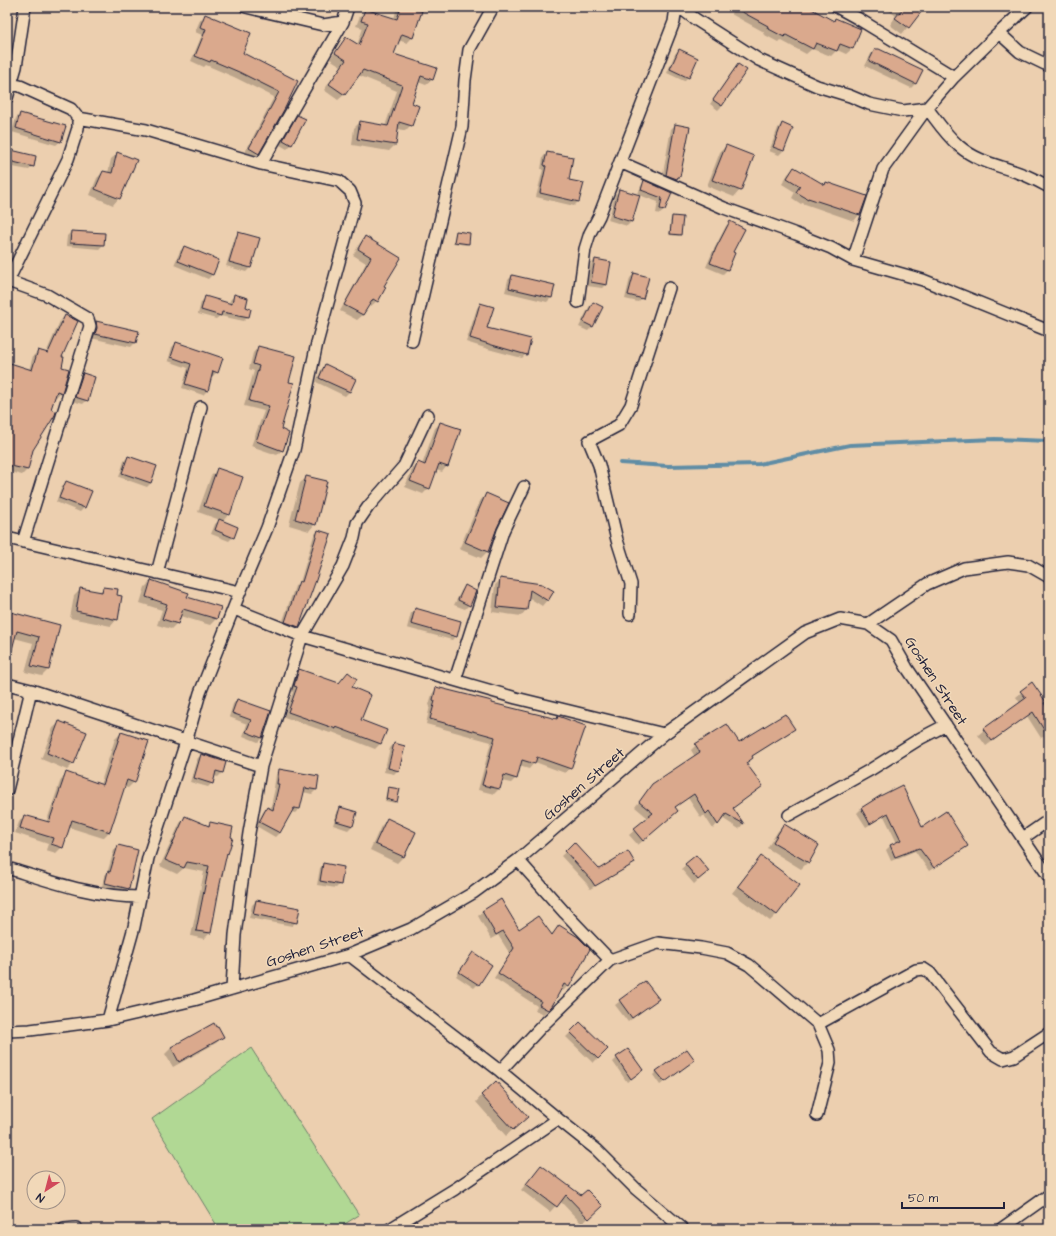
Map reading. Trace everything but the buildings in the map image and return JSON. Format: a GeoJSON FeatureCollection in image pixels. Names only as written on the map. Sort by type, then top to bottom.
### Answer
{"type":"FeatureCollection","features":[{"type":"Feature","properties":{"kind":"street"},"geometry":{"type":"LineString","coordinates":[[7,98],[16,67],[25,7]]}},
{"type":"Feature","properties":{"kind":"street"},"geometry":{"type":"LineString","coordinates":[[246,7],[323,25],[343,22]]}},
{"type":"Feature","properties":{"kind":"street"},"geometry":{"type":"LineString","coordinates":[[261,164],[343,22],[348,7]]}},
{"type":"Feature","properties":{"kind":"street"},"geometry":{"type":"LineString","coordinates":[[412,341],[462,127],[465,80],[469,50],[493,7]]}},
{"type":"Feature","properties":{"kind":"street"},"geometry":{"type":"LineString","coordinates":[[578,302],[584,249],[599,216],[674,22],[676,7]]}},
{"type":"Feature","properties":{"kind":"street"},"geometry":{"type":"LineString","coordinates":[[679,7],[695,20],[759,60],[817,86],[850,96],[868,104],[903,111],[927,108]]}},
{"type":"Feature","properties":{"kind":"street"},"geometry":{"type":"LineString","coordinates":[[837,7],[954,77]]}},
{"type":"Feature","properties":{"kind":"street"},"geometry":{"type":"LineString","coordinates":[[853,260],[883,170],[927,108],[954,77],[999,32],[1027,7]]}},
{"type":"Feature","properties":{"kind":"street"},"geometry":{"type":"LineString","coordinates":[[999,32],[1020,52],[1049,66]]}},
{"type":"Feature","properties":{"kind":"street"},"geometry":{"type":"LineString","coordinates":[[11,84],[20,86],[71,109],[78,118],[78,128],[68,158],[7,280],[47,295],[88,319],[90,326],[23,542]]}},
{"type":"Feature","properties":{"kind":"street"},"geometry":{"type":"LineString","coordinates":[[927,108],[959,146],[975,157],[1027,176],[1049,187]]}},
{"type":"Feature","properties":{"kind":"street"},"geometry":{"type":"LineString","coordinates":[[78,118],[146,130],[261,164],[339,181],[350,191],[355,203],[317,343],[294,450],[267,528],[200,693],[186,742],[148,858],[134,927],[108,1020]]}},
{"type":"Feature","properties":{"kind":"street"},"geometry":{"type":"LineString","coordinates":[[620,162],[724,208],[831,248],[853,260],[923,280],[1049,330]]}},
{"type":"Feature","properties":{"kind":"street"},"geometry":{"type":"LineString","coordinates":[[630,614],[631,584],[598,465],[589,441],[619,425],[631,405],[669,288]]}},
{"type":"Feature","properties":{"kind":"street"},"geometry":{"type":"LineString","coordinates":[[157,573],[201,407]]}},
{"type":"Feature","properties":{"kind":"street"},"geometry":{"type":"LineString","coordinates":[[232,989],[236,928],[249,833],[261,766],[302,636],[343,566],[354,538],[357,523],[368,507],[404,466],[428,415]]}},
{"type":"Feature","properties":{"kind":"street"},"geometry":{"type":"LineString","coordinates":[[455,680],[503,531],[524,486]]}},
{"type":"Feature","properties":{"kind":"street"},"geometry":{"type":"LineString","coordinates":[[7,538],[240,592]]}},
{"type":"Feature","properties":{"kind":"street"},"geometry":{"type":"LineString","coordinates":[[868,624],[927,584],[964,568],[1008,562],[1028,565],[1049,578]]}},
{"type":"Feature","properties":{"kind":"street"},"geometry":{"type":"LineString","coordinates":[[234,610],[302,636],[516,698],[664,734]]}},
{"type":"Feature","properties":{"kind":"street","name":"Goshen Street"},"geometry":{"type":"LineString","coordinates":[[7,1031],[30,1030],[108,1020],[194,1000],[349,955],[411,930],[472,894],[518,860],[664,734],[804,633],[840,619],[868,624],[891,640],[907,668],[1049,877]]}},
{"type":"Feature","properties":{"kind":"street"},"geometry":{"type":"LineString","coordinates":[[7,684],[31,690],[261,766]]}},
{"type":"Feature","properties":{"kind":"street"},"geometry":{"type":"LineString","coordinates":[[7,790],[31,690]]}},
{"type":"Feature","properties":{"kind":"street"},"geometry":{"type":"LineString","coordinates":[[789,815],[870,770],[921,738],[946,725]]}},
{"type":"Feature","properties":{"kind":"street"},"geometry":{"type":"LineString","coordinates":[[1023,838],[1049,820]]}},
{"type":"Feature","properties":{"kind":"street"},"geometry":{"type":"LineString","coordinates":[[518,860],[565,913],[610,960]]}},
{"type":"Feature","properties":{"kind":"street"},"geometry":{"type":"LineString","coordinates":[[7,868],[109,896],[139,897]]}},
{"type":"Feature","properties":{"kind":"street"},"geometry":{"type":"LineString","coordinates":[[500,1071],[541,1027],[610,960],[658,943],[702,948],[727,953],[749,965],[818,1024],[829,1050],[830,1063],[817,1115]]}},
{"type":"Feature","properties":{"kind":"street"},"geometry":{"type":"LineString","coordinates":[[349,955],[500,1071],[596,1150],[636,1190],[683,1229]]}},
{"type":"Feature","properties":{"kind":"street"},"geometry":{"type":"LineString","coordinates":[[818,1024],[916,970],[924,969],[930,974],[991,1052],[1003,1059],[1014,1056],[1049,1033]]}},
{"type":"Feature","properties":{"kind":"street"},"geometry":{"type":"LineString","coordinates":[[390,1229],[455,1189],[558,1119]]}},
{"type":"Feature","properties":{"kind":"street"},"geometry":{"type":"LineString","coordinates":[[1001,1229],[1049,1195]]}},
{"type":"Feature","properties":{"kind":"street"},"geometry":{"type":"LineString","coordinates":[[64,1229],[77,1229]]}},
{"type":"Feature","properties":{"kind":"green space"},"geometry":{"type":"Polygon","coordinates":[[[251,1048],[359,1215],[337,1229],[219,1229],[152,1119],[251,1048]]]}},
{"type":"Feature","properties":{"kind":"waterway"},"geometry":{"type":"LineString","coordinates":[[620,463],[668,466],[759,464],[850,445],[995,439],[1049,441]]}}]}
